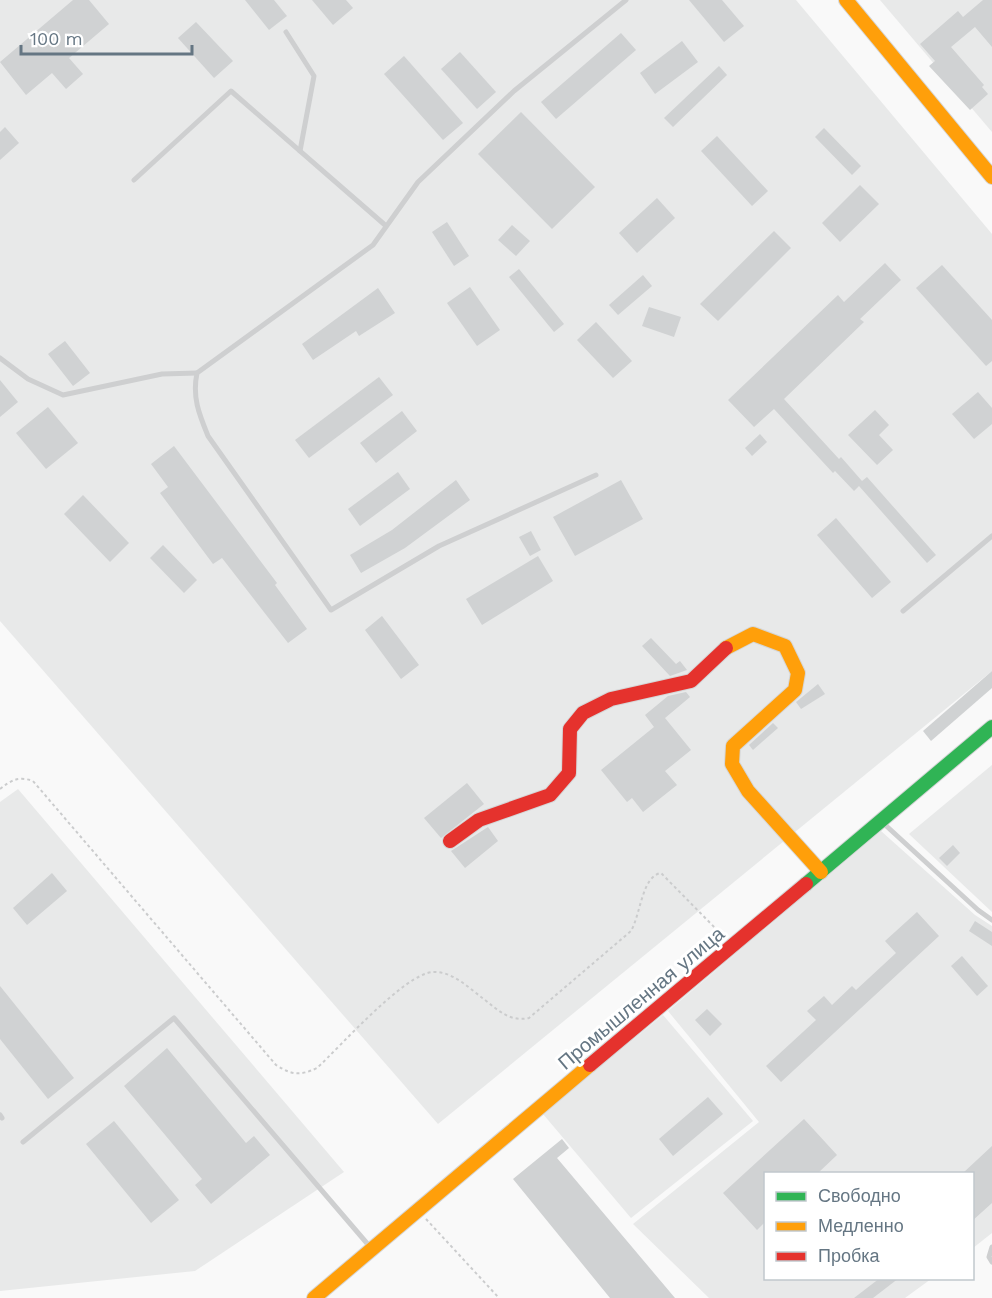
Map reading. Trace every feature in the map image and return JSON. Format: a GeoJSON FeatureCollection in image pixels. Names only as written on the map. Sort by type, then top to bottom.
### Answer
{"type":"FeatureCollection","features":[{"type":"Feature","properties":{"kind":"street"},"geometry":{"type":"LineString","coordinates":[[846,0],[992,177]]}},
{"type":"Feature","properties":{"kind":"street"},"geometry":{"type":"LineString","coordinates":[[450,841],[479,820],[550,795],[559,788],[569,773],[570,729],[583,713],[611,699],[691,681],[726,648],[753,634],[785,646],[798,673],[795,690],[733,746],[732,764],[748,790],[821,872]]}},
{"type":"Feature","properties":{"kind":"street","name":"Промышленная улица"},"geometry":{"type":"LineString","coordinates":[[314,1298],[992,727]]}},
{"type":"Feature","properties":{"kind":"lane"},"geometry":{"type":"LineString","coordinates":[[0,358],[28,380],[63,395],[162,374],[197,373],[374,245],[385,225],[418,182],[514,91],[626,0]]}},
{"type":"Feature","properties":{"kind":"lane"},"geometry":{"type":"LineString","coordinates":[[286,32],[314,76],[300,151]]}},
{"type":"Feature","properties":{"kind":"lane"},"geometry":{"type":"LineString","coordinates":[[135,180],[231,91],[385,225]]}},
{"type":"Feature","properties":{"kind":"lane"},"geometry":{"type":"LineString","coordinates":[[197,373],[196,405],[208,436],[331,610],[439,546],[596,475]]}},
{"type":"Feature","properties":{"kind":"lane"},"geometry":{"type":"LineString","coordinates":[[903,610],[992,536]]}},
{"type":"Feature","properties":{"kind":"lane"},"geometry":{"type":"LineString","coordinates":[[881,821],[978,910],[992,920]]}},
{"type":"Feature","properties":{"kind":"lane"},"geometry":{"type":"LineString","coordinates":[[23,1142],[174,1018],[373,1249]]}},
{"type":"Feature","properties":{"kind":"lane"},"geometry":{"type":"LineString","coordinates":[[992,1246],[989,1257],[992,1262]]}},
{"type":"Feature","properties":{"kind":"path"},"geometry":{"type":"LineString","coordinates":[[0,789],[10,780],[22,777],[33,781],[276,1065],[290,1074],[303,1075],[318,1068],[405,984],[432,972],[458,980],[507,1017],[518,1020],[529,1018],[631,931],[639,917],[647,881],[653,874],[661,873],[671,881],[732,946]]}},
{"type":"Feature","properties":{"kind":"path"},"geometry":{"type":"LineString","coordinates":[[418,1210],[499,1298]]}},
{"type":"Feature","properties":{"kind":"shaded area"},"geometry":{"type":"Polygon","coordinates":[[[0,0],[796,0],[992,234],[992,671],[438,1124],[0,621],[0,0]]]}},
{"type":"Feature","properties":{"kind":"shaded area"},"geometry":{"type":"Polygon","coordinates":[[[880,0],[992,0],[992,132],[880,0]]]}},
{"type":"Feature","properties":{"kind":"shaded area"},"geometry":{"type":"Polygon","coordinates":[[[992,765],[992,912],[909,834],[992,765]]]}},
{"type":"Feature","properties":{"kind":"shaded area"},"geometry":{"type":"Polygon","coordinates":[[[18,789],[344,1172],[195,1271],[0,1291],[0,802],[18,789]]]}},
{"type":"Feature","properties":{"kind":"shaded area"},"geometry":{"type":"Polygon","coordinates":[[[881,831],[975,915],[992,926],[992,1233],[974,1247],[974,1172],[764,1172],[764,1280],[930,1280],[905,1298],[709,1298],[633,1224],[759,1122],[668,1011],[881,831]]]}},
{"type":"Feature","properties":{"kind":"shaded area"},"geometry":{"type":"Polygon","coordinates":[[[663,1015],[753,1121],[631,1218],[543,1114],[663,1015]]]}},
{"type":"Feature","properties":{"kind":"building"},"geometry":{"type":"Polygon","coordinates":[[[73,0],[89,0],[109,24],[69,58],[83,74],[66,89],[52,73],[26,95],[0,62],[73,0]]]}},
{"type":"Feature","properties":{"kind":"building"},"geometry":{"type":"Polygon","coordinates":[[[245,0],[274,0],[287,16],[269,30],[245,0]]]}},
{"type":"Feature","properties":{"kind":"building"},"geometry":{"type":"Polygon","coordinates":[[[312,0],[346,0],[353,8],[333,25],[312,0]]]}},
{"type":"Feature","properties":{"kind":"building"},"geometry":{"type":"Polygon","coordinates":[[[689,0],[722,0],[744,26],[724,42],[689,0]]]}},
{"type":"Feature","properties":{"kind":"building"},"geometry":{"type":"Polygon","coordinates":[[[983,0],[992,0],[992,47],[975,27],[951,47],[984,85],[982,87],[988,94],[970,110],[929,66],[935,61],[920,44],[958,11],[963,17],[983,0]]]}},
{"type":"Feature","properties":{"kind":"building"},"geometry":{"type":"Polygon","coordinates":[[[196,22],[233,61],[214,78],[178,38],[196,22]]]}},
{"type":"Feature","properties":{"kind":"building"},"geometry":{"type":"Polygon","coordinates":[[[621,33],[636,50],[556,119],[541,102],[621,33]]]}},
{"type":"Feature","properties":{"kind":"building"},"geometry":{"type":"Polygon","coordinates":[[[682,41],[698,62],[655,94],[640,73],[682,41]]]}},
{"type":"Feature","properties":{"kind":"building"},"geometry":{"type":"Polygon","coordinates":[[[460,52],[496,92],[477,109],[441,69],[460,52]]]}},
{"type":"Feature","properties":{"kind":"building"},"geometry":{"type":"Polygon","coordinates":[[[404,56],[463,123],[443,140],[384,74],[404,56]]]}},
{"type":"Feature","properties":{"kind":"building"},"geometry":{"type":"Polygon","coordinates":[[[719,66],[727,75],[673,127],[664,118],[719,66]]]}},
{"type":"Feature","properties":{"kind":"building"},"geometry":{"type":"Polygon","coordinates":[[[521,112],[595,187],[552,229],[478,154],[521,112]]]}},
{"type":"Feature","properties":{"kind":"building"},"geometry":{"type":"Polygon","coordinates":[[[5,127],[19,143],[0,160],[0,132],[5,127]]]}},
{"type":"Feature","properties":{"kind":"building"},"geometry":{"type":"Polygon","coordinates":[[[824,128],[861,166],[852,175],[815,137],[824,128]]]}},
{"type":"Feature","properties":{"kind":"building"},"geometry":{"type":"Polygon","coordinates":[[[717,136],[768,191],[752,206],[701,151],[717,136]]]}},
{"type":"Feature","properties":{"kind":"building"},"geometry":{"type":"Polygon","coordinates":[[[860,185],[879,204],[840,242],[822,223],[860,185]]]}},
{"type":"Feature","properties":{"kind":"building"},"geometry":{"type":"Polygon","coordinates":[[[657,198],[675,218],[637,253],[619,233],[657,198]]]}},
{"type":"Feature","properties":{"kind":"building"},"geometry":{"type":"Polygon","coordinates":[[[447,222],[469,256],[454,266],[432,232],[447,222]]]}},
{"type":"Feature","properties":{"kind":"building"},"geometry":{"type":"Polygon","coordinates":[[[512,225],[530,241],[516,256],[498,240],[512,225]]]}},
{"type":"Feature","properties":{"kind":"building"},"geometry":{"type":"Polygon","coordinates":[[[774,231],[791,248],[718,321],[700,304],[774,231]]]}},
{"type":"Feature","properties":{"kind":"building"},"geometry":{"type":"Polygon","coordinates":[[[885,263],[901,280],[860,319],[864,322],[784,399],[862,481],[867,477],[936,555],[927,563],[859,486],[854,491],[835,471],[833,473],[774,409],[754,427],[728,400],[838,295],[844,302],[885,263]]]}},
{"type":"Feature","properties":{"kind":"building"},"geometry":{"type":"Polygon","coordinates":[[[942,265],[992,320],[992,361],[986,366],[916,288],[942,265]]]}},
{"type":"Feature","properties":{"kind":"building"},"geometry":{"type":"Polygon","coordinates":[[[519,269],[564,324],[554,332],[509,277],[519,269]]]}},
{"type":"Feature","properties":{"kind":"building"},"geometry":{"type":"Polygon","coordinates":[[[643,275],[652,286],[618,315],[609,305],[643,275]]]}},
{"type":"Feature","properties":{"kind":"building"},"geometry":{"type":"Polygon","coordinates":[[[470,287],[500,330],[477,346],[447,303],[470,287]]]}},
{"type":"Feature","properties":{"kind":"building"},"geometry":{"type":"Polygon","coordinates":[[[378,288],[395,313],[359,336],[356,331],[313,360],[302,344],[378,288]]]}},
{"type":"Feature","properties":{"kind":"building"},"geometry":{"type":"Polygon","coordinates":[[[649,307],[681,317],[674,337],[642,326],[649,307]]]}},
{"type":"Feature","properties":{"kind":"building"},"geometry":{"type":"Polygon","coordinates":[[[596,322],[632,361],[613,378],[577,340],[596,322]]]}},
{"type":"Feature","properties":{"kind":"building"},"geometry":{"type":"Polygon","coordinates":[[[65,341],[90,373],[73,386],[48,354],[65,341]]]}},
{"type":"Feature","properties":{"kind":"building"},"geometry":{"type":"Polygon","coordinates":[[[379,377],[393,395],[309,458],[295,440],[379,377]]]}},
{"type":"Feature","properties":{"kind":"building"},"geometry":{"type":"Polygon","coordinates":[[[0,380],[18,402],[0,417],[0,380]]]}},
{"type":"Feature","properties":{"kind":"building"},"geometry":{"type":"Polygon","coordinates":[[[978,392],[992,408],[992,424],[974,439],[952,414],[978,392]]]}},
{"type":"Feature","properties":{"kind":"building"},"geometry":{"type":"Polygon","coordinates":[[[48,407],[78,443],[46,469],[16,433],[48,407]]]}},
{"type":"Feature","properties":{"kind":"building"},"geometry":{"type":"Polygon","coordinates":[[[875,410],[889,425],[879,435],[893,450],[877,465],[848,435],[875,410]]]}},
{"type":"Feature","properties":{"kind":"building"},"geometry":{"type":"Polygon","coordinates":[[[402,411],[417,431],[376,463],[360,443],[402,411]]]}},
{"type":"Feature","properties":{"kind":"building"},"geometry":{"type":"Polygon","coordinates":[[[760,434],[767,442],[752,456],[745,448],[760,434]]]}},
{"type":"Feature","properties":{"kind":"building"},"geometry":{"type":"Polygon","coordinates":[[[174,446],[277,583],[275,585],[307,629],[288,643],[222,558],[213,564],[160,493],[168,487],[151,464],[174,446]]]}},
{"type":"Feature","properties":{"kind":"building"},"geometry":{"type":"Polygon","coordinates":[[[398,472],[410,489],[360,526],[348,509],[398,472]]]}},
{"type":"Feature","properties":{"kind":"building"},"geometry":{"type":"Polygon","coordinates":[[[456,480],[470,500],[405,548],[361,573],[350,555],[392,530],[456,480]]]}},
{"type":"Feature","properties":{"kind":"building"},"geometry":{"type":"Polygon","coordinates":[[[621,480],[643,519],[575,556],[553,517],[621,480]]]}},
{"type":"Feature","properties":{"kind":"building"},"geometry":{"type":"Polygon","coordinates":[[[83,495],[129,543],[110,562],[64,514],[83,495]]]}},
{"type":"Feature","properties":{"kind":"building"},"geometry":{"type":"Polygon","coordinates":[[[836,518],[891,582],[872,598],[817,535],[836,518]]]}},
{"type":"Feature","properties":{"kind":"building"},"geometry":{"type":"Polygon","coordinates":[[[531,531],[541,550],[530,556],[519,537],[531,531]]]}},
{"type":"Feature","properties":{"kind":"building"},"geometry":{"type":"Polygon","coordinates":[[[163,545],[197,580],[184,593],[150,558],[163,545]]]}},
{"type":"Feature","properties":{"kind":"building"},"geometry":{"type":"Polygon","coordinates":[[[538,556],[553,581],[482,625],[466,599],[538,556]]]}},
{"type":"Feature","properties":{"kind":"building"},"geometry":{"type":"Polygon","coordinates":[[[382,616],[419,665],[401,679],[365,630],[382,616]]]}},
{"type":"Feature","properties":{"kind":"building"},"geometry":{"type":"Polygon","coordinates":[[[651,638],[676,664],[680,661],[687,670],[670,676],[642,646],[651,638]]]}},
{"type":"Feature","properties":{"kind":"building"},"geometry":{"type":"Polygon","coordinates":[[[992,671],[992,688],[931,741],[923,731],[992,671]]]}},
{"type":"Feature","properties":{"kind":"building"},"geometry":{"type":"Polygon","coordinates":[[[818,684],[825,694],[801,709],[796,702],[818,684]]]}},
{"type":"Feature","properties":{"kind":"building"},"geometry":{"type":"Polygon","coordinates":[[[686,692],[690,697],[665,718],[691,750],[665,771],[677,785],[643,812],[632,798],[627,802],[601,770],[654,727],[645,715],[668,696],[686,692]]]}},
{"type":"Feature","properties":{"kind":"building"},"geometry":{"type":"Polygon","coordinates":[[[773,723],[778,728],[753,750],[749,745],[773,723]]]}},
{"type":"Feature","properties":{"kind":"building"},"geometry":{"type":"Polygon","coordinates":[[[467,783],[484,804],[441,838],[424,818],[467,783]]]}},
{"type":"Feature","properties":{"kind":"building"},"geometry":{"type":"Polygon","coordinates":[[[488,827],[498,841],[465,868],[451,851],[488,827]]]}},
{"type":"Feature","properties":{"kind":"building"},"geometry":{"type":"Polygon","coordinates":[[[953,845],[960,853],[947,866],[939,858],[953,845]]]}},
{"type":"Feature","properties":{"kind":"building"},"geometry":{"type":"Polygon","coordinates":[[[52,873],[67,891],[27,925],[13,908],[52,873]]]}},
{"type":"Feature","properties":{"kind":"building"},"geometry":{"type":"Polygon","coordinates":[[[917,912],[939,936],[781,1082],[766,1066],[816,1020],[807,1011],[824,996],[832,1005],[852,986],[856,990],[896,953],[885,941],[917,912]]]}},
{"type":"Feature","properties":{"kind":"building"},"geometry":{"type":"Polygon","coordinates":[[[975,921],[992,932],[992,946],[969,931],[975,921]]]}},
{"type":"Feature","properties":{"kind":"building"},"geometry":{"type":"Polygon","coordinates":[[[962,956],[988,986],[977,996],[951,966],[962,956]]]}},
{"type":"Feature","properties":{"kind":"building"},"geometry":{"type":"Polygon","coordinates":[[[0,986],[74,1078],[48,1099],[0,1039],[0,986]]]}},
{"type":"Feature","properties":{"kind":"building"},"geometry":{"type":"Polygon","coordinates":[[[707,1009],[722,1024],[710,1036],[695,1020],[707,1009]]]}},
{"type":"Feature","properties":{"kind":"building"},"geometry":{"type":"Polygon","coordinates":[[[167,1048],[246,1143],[254,1136],[270,1155],[211,1204],[195,1185],[202,1179],[124,1086],[167,1048]]]}},
{"type":"Feature","properties":{"kind":"building"},"geometry":{"type":"Polygon","coordinates":[[[708,1097],[723,1114],[673,1156],[659,1139],[708,1097]]]}},
{"type":"Feature","properties":{"kind":"building"},"geometry":{"type":"Polygon","coordinates":[[[804,1119],[837,1155],[819,1172],[764,1172],[764,1223],[757,1230],[723,1193],[804,1119]]]}},
{"type":"Feature","properties":{"kind":"building"},"geometry":{"type":"Polygon","coordinates":[[[114,1121],[179,1200],[151,1223],[86,1144],[114,1121]]]}},
{"type":"Feature","properties":{"kind":"building"},"geometry":{"type":"Polygon","coordinates":[[[562,1139],[569,1148],[557,1158],[675,1298],[610,1298],[513,1179],[562,1139]]]}},
{"type":"Feature","properties":{"kind":"building"},"geometry":{"type":"Polygon","coordinates":[[[992,1146],[992,1203],[974,1219],[974,1172],[964,1172],[992,1146]]]}},
{"type":"Feature","properties":{"kind":"building"},"geometry":{"type":"Polygon","coordinates":[[[877,1280],[896,1280],[873,1298],[854,1298],[877,1280]]]}},
{"type":"Feature","properties":{"kind":"traffic: fast"},"geometry":{"type":"LineString","coordinates":[[806,884],[992,727]]}},
{"type":"Feature","properties":{"kind":"traffic: slow"},"geometry":{"type":"LineString","coordinates":[[846,0],[992,177]]}},
{"type":"Feature","properties":{"kind":"traffic: slow"},"geometry":{"type":"LineString","coordinates":[[726,648],[753,634],[785,646],[798,673],[795,690],[733,746],[732,764],[748,791],[821,872]]}},
{"type":"Feature","properties":{"kind":"traffic: slow"},"geometry":{"type":"LineString","coordinates":[[314,1298],[590,1065]]}},
{"type":"Feature","properties":{"kind":"traffic: jam"},"geometry":{"type":"LineString","coordinates":[[450,841],[479,820],[550,795],[569,773],[570,729],[583,713],[611,699],[691,681],[726,648]]}},
{"type":"Feature","properties":{"kind":"traffic: jam"},"geometry":{"type":"LineString","coordinates":[[590,1065],[806,884]]}}]}
